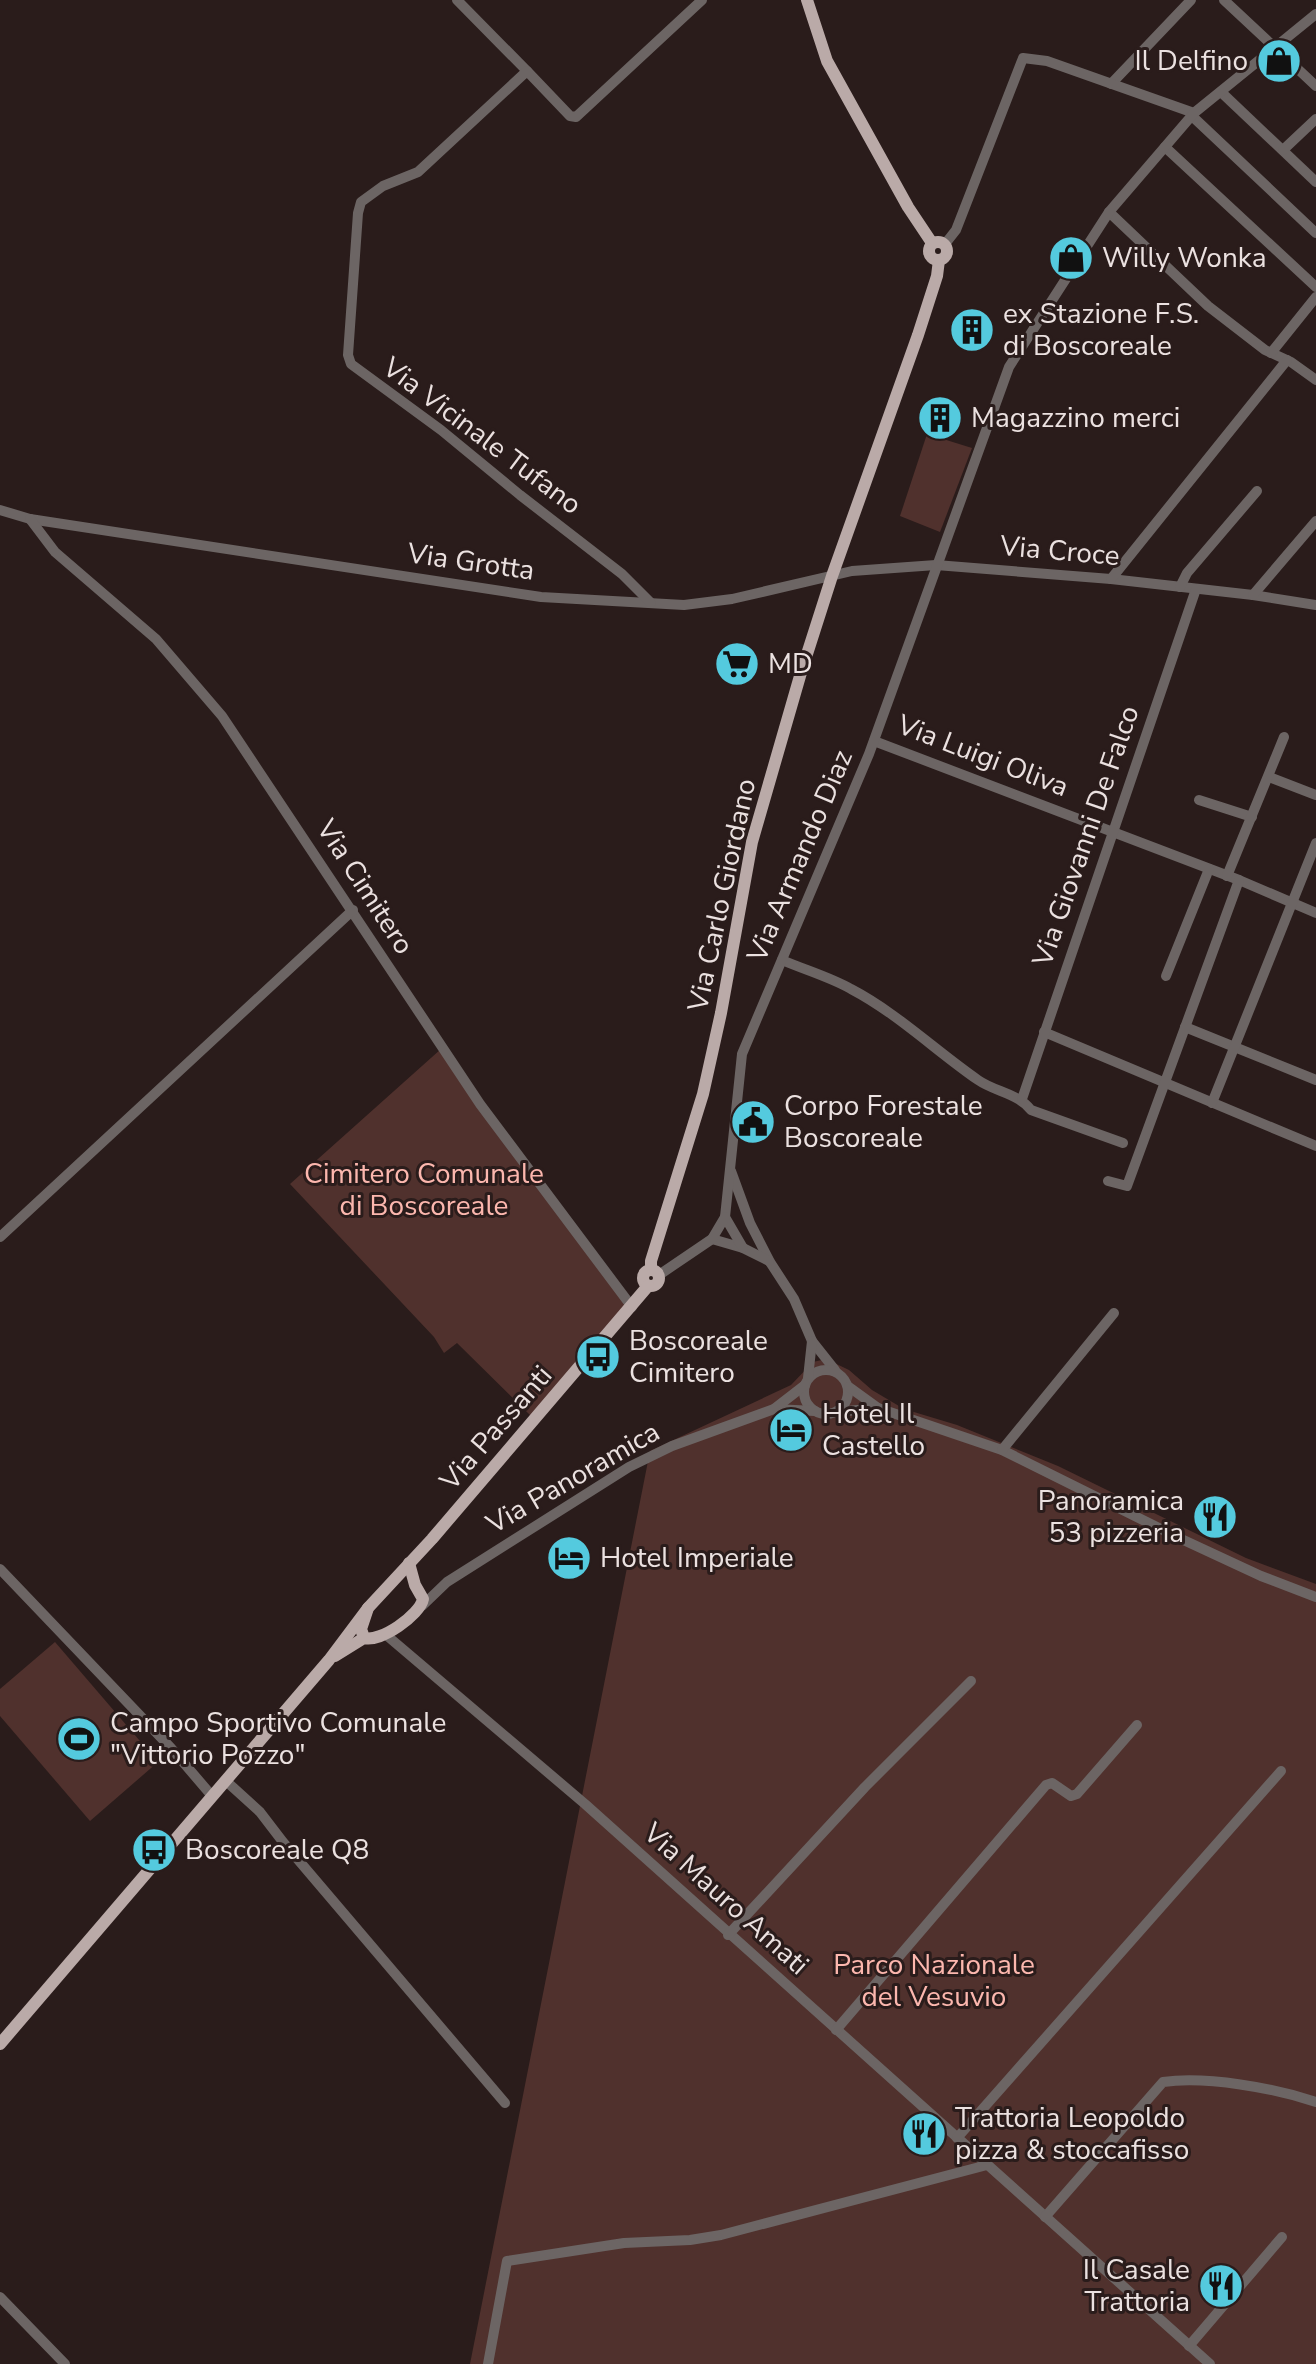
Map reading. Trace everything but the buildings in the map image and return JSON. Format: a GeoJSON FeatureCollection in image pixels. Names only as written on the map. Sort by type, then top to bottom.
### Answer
{"type":"FeatureCollection","features":[{"type":"Feature","properties":{"kind":"main road"},"geometry":{"type":"LineString","coordinates":[[807,0],[827,61],[908,207],[939,244]]}},
{"type":"Feature","properties":{"kind":"main road","name":"Via Carlo Giordano"},"geometry":{"type":"LineString","coordinates":[[655,1273],[651,1261],[703,1094],[752,842],[832,576],[937,276],[939,260],[929,254],[939,244]]}},
{"type":"Feature","properties":{"kind":"main road","name":"Via Passanti"},"geometry":{"type":"LineString","coordinates":[[1,2042],[329,1660],[368,1608],[632,1307],[648,1286],[643,1277],[655,1273]]}},
{"type":"Feature","properties":{"kind":"main road"},"geometry":{"type":"LineString","coordinates":[[409,1563],[423,1599],[422,1606]]}},
{"type":"Feature","properties":{"kind":"main road"},"geometry":{"type":"LineString","coordinates":[[381,1594],[402,1584],[417,1588]]}},
{"type":"Feature","properties":{"kind":"main road","name":"Via Passanti"},"geometry":{"type":"LineString","coordinates":[[329,1660],[364,1638],[370,1640],[385,1634],[417,1613],[422,1606]]}},
{"type":"Feature","properties":{"kind":"main road"},"geometry":{"type":"LineString","coordinates":[[364,1638],[361,1629],[368,1608]]}},
{"type":"Feature","properties":{"kind":"street"},"geometry":{"type":"LineString","coordinates":[[457,0],[570,116],[576,117],[702,0]]}},
{"type":"Feature","properties":{"kind":"street"},"geometry":{"type":"LineString","coordinates":[[1111,84],[1191,0]]}},
{"type":"Feature","properties":{"kind":"street"},"geometry":{"type":"LineString","coordinates":[[1224,0],[1316,86]]}},
{"type":"Feature","properties":{"kind":"street","name":"Via Armando Diaz"},"geometry":{"type":"LineString","coordinates":[[725,1217],[742,1054],[874,741],[1009,367],[1109,212],[1193,114],[1316,14]]}},
{"type":"Feature","properties":{"kind":"street"},"geometry":{"type":"LineString","coordinates":[[939,244],[956,230],[1023,58],[1047,61],[1193,114],[1316,233]]}},
{"type":"Feature","properties":{"kind":"street","name":"Via Vicinale Tufano"},"geometry":{"type":"LineString","coordinates":[[527,71],[418,172],[383,186],[361,202],[348,355],[359,372],[441,430],[622,574],[651,603]]}},
{"type":"Feature","properties":{"kind":"street"},"geometry":{"type":"LineString","coordinates":[[1221,92],[1316,182]]}},
{"type":"Feature","properties":{"kind":"street"},"geometry":{"type":"LineString","coordinates":[[1283,150],[1316,119]]}},
{"type":"Feature","properties":{"kind":"street"},"geometry":{"type":"LineString","coordinates":[[1165,147],[1316,287]]}},
{"type":"Feature","properties":{"kind":"street"},"geometry":{"type":"LineString","coordinates":[[1109,212],[1208,306],[1271,353],[1316,380]]}},
{"type":"Feature","properties":{"kind":"street"},"geometry":{"type":"LineString","coordinates":[[1271,353],[1316,297]]}},
{"type":"Feature","properties":{"kind":"street"},"geometry":{"type":"LineString","coordinates":[[1111,579],[1287,360]]}},
{"type":"Feature","properties":{"kind":"street"},"geometry":{"type":"LineString","coordinates":[[1180,587],[1187,573],[1257,491]]}},
{"type":"Feature","properties":{"kind":"street","name":"Via Grotta"},"geometry":{"type":"LineString","coordinates":[[0,510],[30,519],[541,597],[684,605],[732,599],[857,571],[936,565]]}},
{"type":"Feature","properties":{"kind":"street","name":"Via Cimitero"},"geometry":{"type":"LineString","coordinates":[[30,519],[55,552],[156,639],[222,716],[480,1104],[632,1307]]}},
{"type":"Feature","properties":{"kind":"street"},"geometry":{"type":"LineString","coordinates":[[1253,595],[1316,521]]}},
{"type":"Feature","properties":{"kind":"street","name":"Via Croce"},"geometry":{"type":"LineString","coordinates":[[936,565],[1111,579],[1316,605]]}},
{"type":"Feature","properties":{"kind":"street","name":"Via Giovanni De Falco"},"geometry":{"type":"LineString","coordinates":[[1022,1099],[1196,589]]}},
{"type":"Feature","properties":{"kind":"street"},"geometry":{"type":"LineString","coordinates":[[1227,876],[1284,737]]}},
{"type":"Feature","properties":{"kind":"street","name":"Via Luigi Oliva"},"geometry":{"type":"LineString","coordinates":[[874,741],[1239,880],[1316,913]]}},
{"type":"Feature","properties":{"kind":"street"},"geometry":{"type":"LineString","coordinates":[[1269,777],[1316,795]]}},
{"type":"Feature","properties":{"kind":"street"},"geometry":{"type":"LineString","coordinates":[[1199,800],[1252,817]]}},
{"type":"Feature","properties":{"kind":"street"},"geometry":{"type":"LineString","coordinates":[[1212,1103],[1316,843]]}},
{"type":"Feature","properties":{"kind":"street"},"geometry":{"type":"LineString","coordinates":[[1166,976],[1209,869]]}},
{"type":"Feature","properties":{"kind":"street"},"geometry":{"type":"LineString","coordinates":[[1108,1181],[1127,1186],[1239,880]]}},
{"type":"Feature","properties":{"kind":"street"},"geometry":{"type":"LineString","coordinates":[[0,1237],[353,910]]}},
{"type":"Feature","properties":{"kind":"street"},"geometry":{"type":"LineString","coordinates":[[782,960],[852,989],[981,1082],[1001,1093],[1022,1099],[1031,1110],[1123,1143]]}},
{"type":"Feature","properties":{"kind":"street"},"geometry":{"type":"LineString","coordinates":[[1185,1027],[1316,1080]]}},
{"type":"Feature","properties":{"kind":"street"},"geometry":{"type":"LineString","coordinates":[[1044,1032],[1316,1146]]}},
{"type":"Feature","properties":{"kind":"street","name":"Via Armando Diaz"},"geometry":{"type":"LineString","coordinates":[[731,1169],[750,1223],[794,1299],[812,1341]]}},
{"type":"Feature","properties":{"kind":"street"},"geometry":{"type":"LineString","coordinates":[[655,1273],[712,1239],[725,1217]]}},
{"type":"Feature","properties":{"kind":"street"},"geometry":{"type":"LineString","coordinates":[[725,1217],[750,1223]]}},
{"type":"Feature","properties":{"kind":"street"},"geometry":{"type":"LineString","coordinates":[[725,1217],[743,1248]]}},
{"type":"Feature","properties":{"kind":"street","name":"Via Armando Diaz"},"geometry":{"type":"LineString","coordinates":[[712,1239],[743,1248],[770,1262]]}},
{"type":"Feature","properties":{"kind":"street"},"geometry":{"type":"LineString","coordinates":[[1002,1450],[1114,1313]]}},
{"type":"Feature","properties":{"kind":"street"},"geometry":{"type":"LineString","coordinates":[[812,1341],[805,1400],[815,1411]]}},
{"type":"Feature","properties":{"kind":"street","name":"Via Panoramica"},"geometry":{"type":"LineString","coordinates":[[812,1341],[849,1387],[878,1408],[1002,1450],[1177,1537],[1316,1597]]}},
{"type":"Feature","properties":{"kind":"street","name":"Via Panoramica"},"geometry":{"type":"LineString","coordinates":[[422,1606],[447,1582],[629,1467],[672,1446],[774,1409],[820,1370],[835,1370]]}},
{"type":"Feature","properties":{"kind":"street"},"geometry":{"type":"LineString","coordinates":[[837,1412],[847,1401],[849,1387]]}},
{"type":"Feature","properties":{"kind":"street","name":"Via Panoramica"},"geometry":{"type":"LineString","coordinates":[[774,1409],[822,1414],[878,1408]]}},
{"type":"Feature","properties":{"kind":"street"},"geometry":{"type":"LineString","coordinates":[[0,1569],[161,1737],[212,1796]]}},
{"type":"Feature","properties":{"kind":"street","name":"Via Panoramica"},"geometry":{"type":"LineString","coordinates":[[417,1588],[447,1582]]}},
{"type":"Feature","properties":{"kind":"street","name":"Via Mauro Amati"},"geometry":{"type":"LineString","coordinates":[[385,1634],[585,1804],[1210,2364]]}},
{"type":"Feature","properties":{"kind":"street"},"geometry":{"type":"LineString","coordinates":[[728,1935],[865,1787],[971,1681]]}},
{"type":"Feature","properties":{"kind":"street"},"geometry":{"type":"LineString","coordinates":[[836,2030],[1046,1785],[1052,1783],[1071,1796],[1077,1794],[1137,1725]]}},
{"type":"Feature","properties":{"kind":"street"},"geometry":{"type":"LineString","coordinates":[[957,2138],[1281,1771]]}},
{"type":"Feature","properties":{"kind":"street"},"geometry":{"type":"LineString","coordinates":[[226,1781],[260,1812],[505,2103]]}},
{"type":"Feature","properties":{"kind":"street"},"geometry":{"type":"LineString","coordinates":[[1045,2217],[1163,2082],[1180,2080],[1250,2087],[1285,2092],[1316,2102]]}},
{"type":"Feature","properties":{"kind":"street"},"geometry":{"type":"LineString","coordinates":[[488,2364],[507,2261],[624,2243],[690,2240],[721,2235],[987,2165]]}},
{"type":"Feature","properties":{"kind":"street"},"geometry":{"type":"LineString","coordinates":[[1189,2346],[1282,2237]]}},
{"type":"Feature","properties":{"kind":"street"},"geometry":{"type":"LineString","coordinates":[[0,2297],[65,2364]]}},
{"type":"Feature","properties":{"kind":"green space"},"geometry":{"type":"Polygon","coordinates":[[[927,434],[972,448],[940,532],[900,516],[927,434]]]}},
{"type":"Feature","properties":{"kind":"green space","name":"Cimitero Comunale di Boscoreale"},"geometry":{"type":"Polygon","coordinates":[[[441,1049],[626,1304],[531,1416],[457,1343],[444,1353],[434,1337],[290,1184],[441,1049]]]}},
{"type":"Feature","properties":{"kind":"green space","name":"Parco Nazionale del Vesuvio"},"geometry":{"type":"Polygon","coordinates":[[[826,1359],[849,1370],[872,1390],[904,1409],[957,1425],[1058,1466],[1246,1558],[1316,1584],[1316,2364],[470,2364],[650,1451],[791,1385],[813,1362],[826,1359]]]}},
{"type":"Feature","properties":{"kind":"green space","name":"Campo Sportivo Comunale \"Vittorio Pozzo\""},"geometry":{"type":"Polygon","coordinates":[[[55,1642],[158,1762],[90,1821],[0,1716],[0,1689],[55,1642]]]}},
{"type":"Feature","properties":{"kind":"place","name":"Il Delfino"},"geometry":{"type":"Point","coordinates":[1279,61]}},
{"type":"Feature","properties":{"kind":"place","name":"Willy Wonka"},"geometry":{"type":"Point","coordinates":[1071,258]}},
{"type":"Feature","properties":{"kind":"place","name":"ex Stazione F.S. di Boscoreale"},"geometry":{"type":"Point","coordinates":[972,330]}},
{"type":"Feature","properties":{"kind":"place","name":"Magazzino merci"},"geometry":{"type":"Point","coordinates":[940,418]}},
{"type":"Feature","properties":{"kind":"place","name":"MD"},"geometry":{"type":"Point","coordinates":[737,664]}},
{"type":"Feature","properties":{"kind":"place","name":"Corpo Forestale Boscoreale"},"geometry":{"type":"Point","coordinates":[753,1122]}},
{"type":"Feature","properties":{"kind":"place","name":"Boscoreale Cimitero"},"geometry":{"type":"Point","coordinates":[598,1357]}},
{"type":"Feature","properties":{"kind":"place","name":"Hotel Il Castello"},"geometry":{"type":"Point","coordinates":[791,1430]}},
{"type":"Feature","properties":{"kind":"place","name":"Panoramica 53 pizzeria"},"geometry":{"type":"Point","coordinates":[1215,1517]}},
{"type":"Feature","properties":{"kind":"place","name":"Hotel Imperiale"},"geometry":{"type":"Point","coordinates":[569,1558]}},
{"type":"Feature","properties":{"kind":"place","name":"Campo Sportivo Comunale \"Vittorio Pozzo\""},"geometry":{"type":"Point","coordinates":[79,1739]}},
{"type":"Feature","properties":{"kind":"place","name":"Boscoreale Q8"},"geometry":{"type":"Point","coordinates":[154,1850]}},
{"type":"Feature","properties":{"kind":"place","name":"Trattoria Leopoldo pizza & stoccafisso"},"geometry":{"type":"Point","coordinates":[924,2134]}},
{"type":"Feature","properties":{"kind":"place","name":"Il Casale Trattoria"},"geometry":{"type":"Point","coordinates":[1221,2286]}}]}
